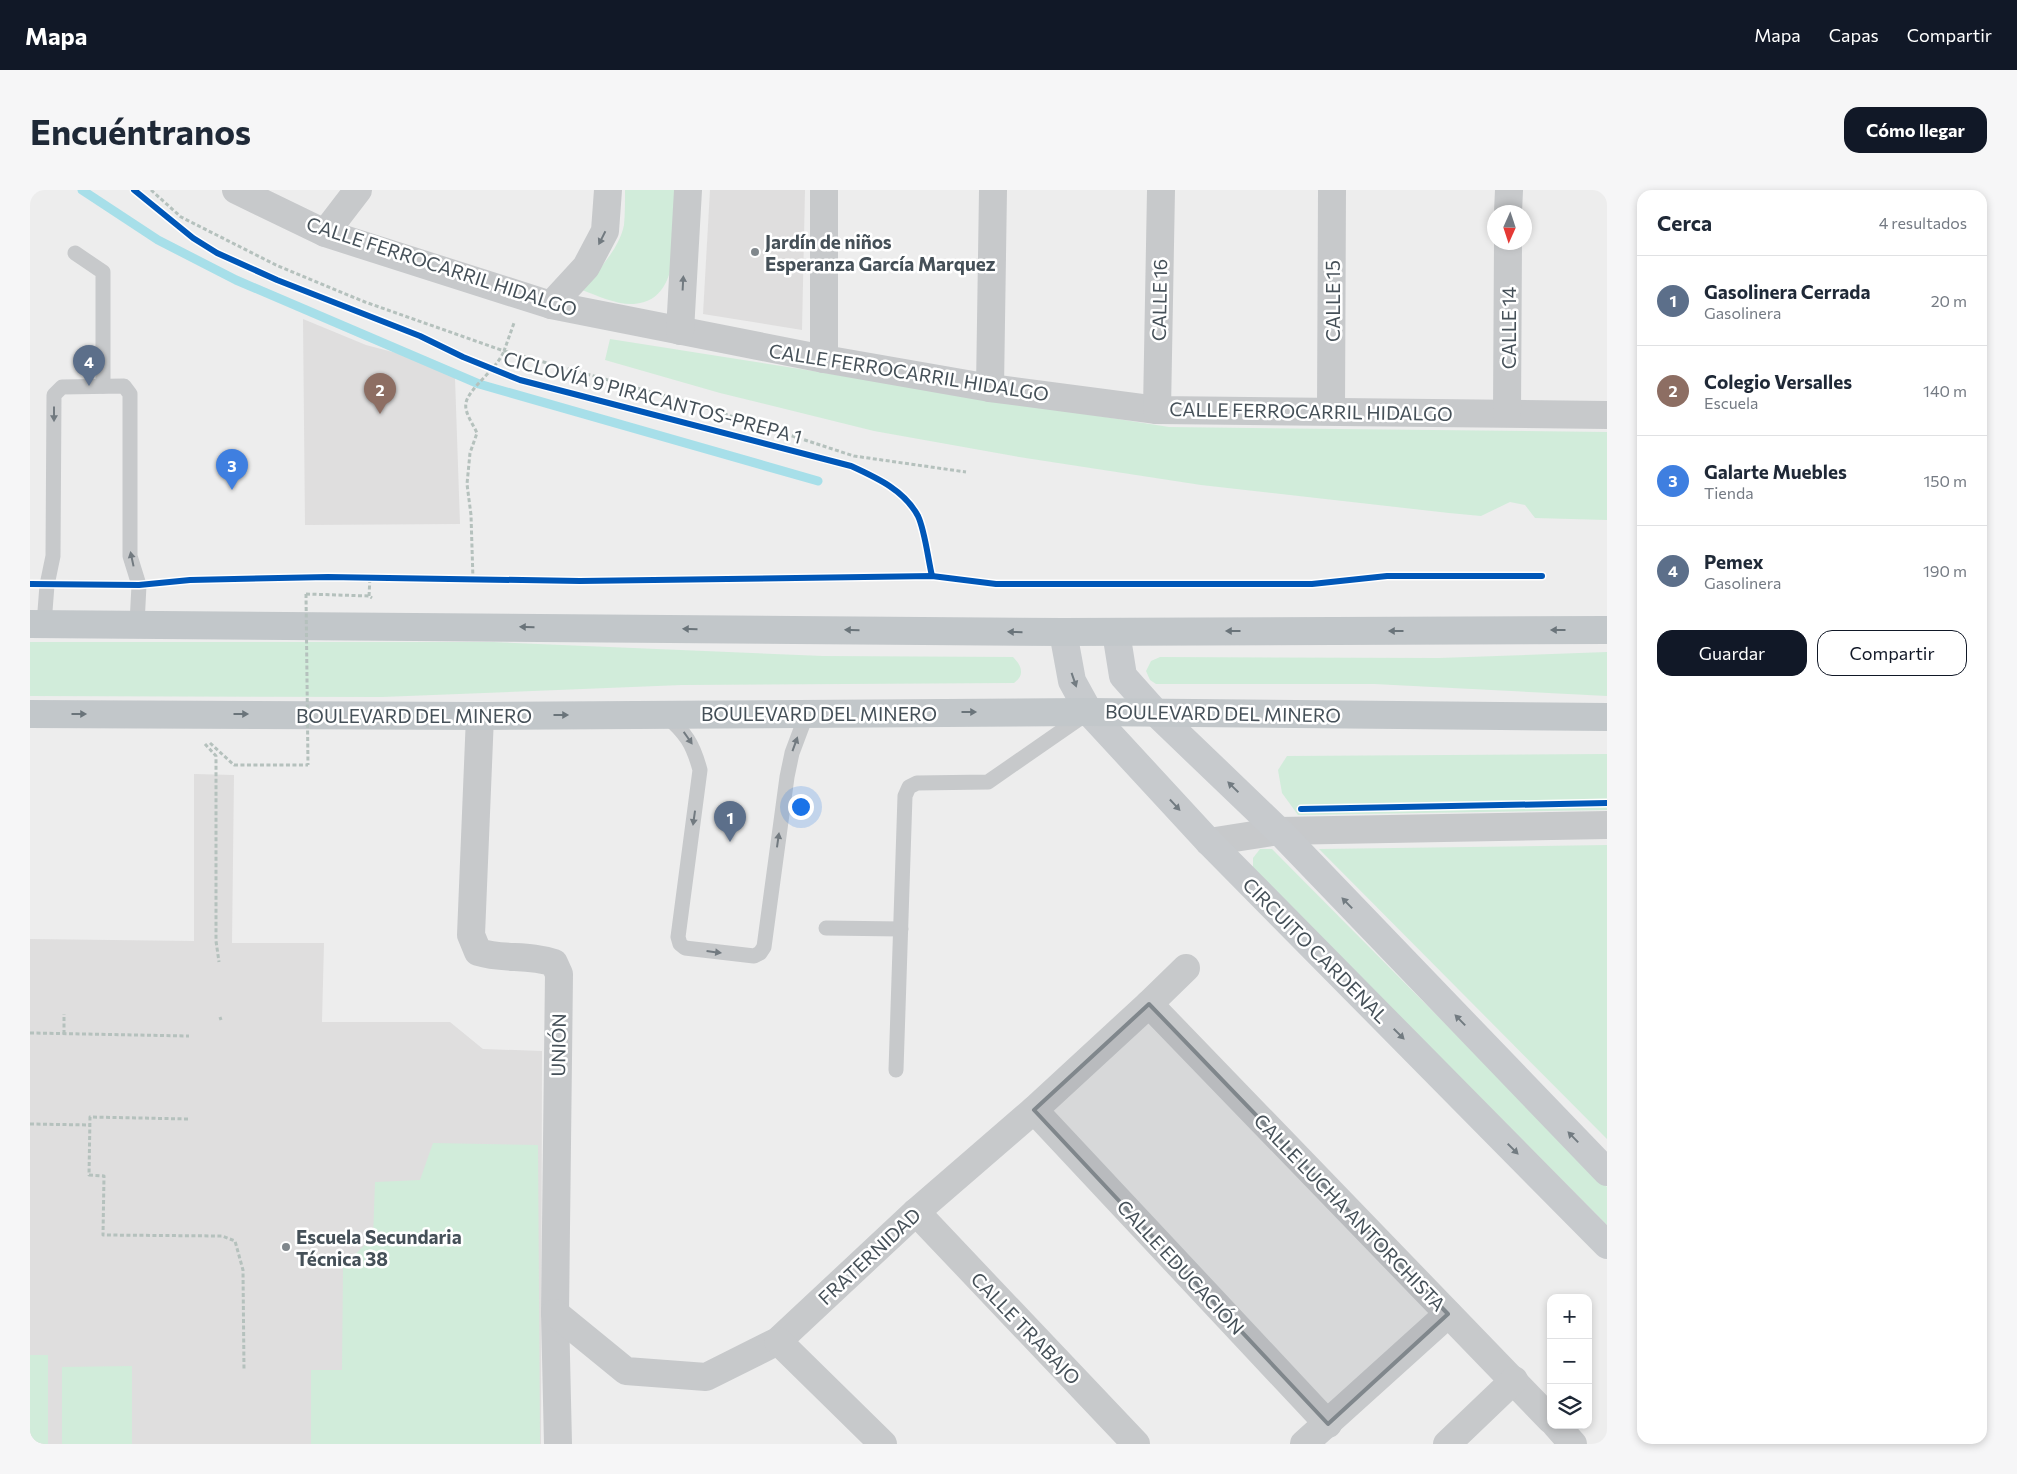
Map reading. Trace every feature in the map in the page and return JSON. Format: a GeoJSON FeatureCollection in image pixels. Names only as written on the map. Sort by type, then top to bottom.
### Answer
{"type":"FeatureCollection","features":[{"type":"Feature","properties":{"kind":"main road"},"geometry":{"type":"LineString","coordinates":[[37,624],[1064,632],[1607,630]]}},
{"type":"Feature","properties":{"kind":"main road","name":"BOULEVARD DEL MINERO"},"geometry":{"type":"LineString","coordinates":[[30,714],[480,716],[1089,712],[1607,717]]}},
{"type":"Feature","properties":{"kind":"street","name":"CALLE FERROCARRIL HIDALGO"},"geometry":{"type":"LineString","coordinates":[[236,190],[325,233],[551,305],[824,359],[990,388],[1157,410],[1607,415]]}},
{"type":"Feature","properties":{"kind":"street"},"geometry":{"type":"LineString","coordinates":[[325,233],[358,190]]}},
{"type":"Feature","properties":{"kind":"street"},"geometry":{"type":"LineString","coordinates":[[551,305],[586,267],[606,231],[608,190]]}},
{"type":"Feature","properties":{"kind":"street"},"geometry":{"type":"LineString","coordinates":[[680,331],[688,190]]}},
{"type":"Feature","properties":{"kind":"street"},"geometry":{"type":"LineString","coordinates":[[824,190],[824,359]]}},
{"type":"Feature","properties":{"kind":"street"},"geometry":{"type":"LineString","coordinates":[[990,388],[992,190]]}},
{"type":"Feature","properties":{"kind":"street","name":"CALLE 16"},"geometry":{"type":"LineString","coordinates":[[1157,410],[1161,190]]}},
{"type":"Feature","properties":{"kind":"street","name":"CALLE 15"},"geometry":{"type":"LineString","coordinates":[[1331,411],[1332,190]]}},
{"type":"Feature","properties":{"kind":"street"},"geometry":{"type":"LineString","coordinates":[[1508,190],[1508,205]]}},
{"type":"Feature","properties":{"kind":"street","name":"CALLE 14"},"geometry":{"type":"LineString","coordinates":[[1507,413],[1508,250]]}},
{"type":"Feature","properties":{"kind":"street","name":"CIRCUITO CARDENAL"},"geometry":{"type":"LineString","coordinates":[[1064,632],[1072,681],[1089,712],[1210,842],[1607,1245]]}},
{"type":"Feature","properties":{"kind":"street"},"geometry":{"type":"LineString","coordinates":[[1116,632],[1122,676],[1156,713],[1278,831],[1607,1172]]}},
{"type":"Feature","properties":{"kind":"street","name":"UNIÓN"},"geometry":{"type":"LineString","coordinates":[[480,716],[471,935],[478,952],[495,958],[541,958],[554,963],[559,974],[554,1313],[558,1444]]}},
{"type":"Feature","properties":{"kind":"street"},"geometry":{"type":"LineString","coordinates":[[1210,842],[1278,831],[1607,825]]}},
{"type":"Feature","properties":{"kind":"street","name":"FRATERNIDAD"},"geometry":{"type":"LineString","coordinates":[[554,1313],[626,1371],[706,1377],[778,1340],[916,1212],[1034,1110],[1186,968]]}},
{"type":"Feature","properties":{"kind":"street","name":"CALLE LUCHA ANTORCHISTA"},"geometry":{"type":"LineString","coordinates":[[1149,1004],[1547,1416]]}},
{"type":"Feature","properties":{"kind":"street","name":"CALLE EDUCACIÓN"},"geometry":{"type":"LineString","coordinates":[[1034,1110],[1328,1424]]}},
{"type":"Feature","properties":{"kind":"street","name":"CALLE TRABAJO"},"geometry":{"type":"LineString","coordinates":[[916,1212],[1136,1444]]}},
{"type":"Feature","properties":{"kind":"street"},"geometry":{"type":"LineString","coordinates":[[1304,1444],[1448,1314]]}},
{"type":"Feature","properties":{"kind":"street"},"geometry":{"type":"LineString","coordinates":[[778,1340],[883,1444]]}},
{"type":"Feature","properties":{"kind":"street"},"geometry":{"type":"LineString","coordinates":[[1447,1444],[1514,1380]]}},
{"type":"Feature","properties":{"kind":"street"},"geometry":{"type":"LineString","coordinates":[[1560,1429],[1573,1444]]}},
{"type":"Feature","properties":{"kind":"lane"},"geometry":{"type":"LineString","coordinates":[[75,253],[103,272],[103,386]]}},
{"type":"Feature","properties":{"kind":"lane"},"geometry":{"type":"LineString","coordinates":[[37,624],[53,556],[54,395],[62,387],[103,386],[124,386],[130,394],[130,556],[139,585],[137,624]]}},
{"type":"Feature","properties":{"kind":"lane"},"geometry":{"type":"LineString","coordinates":[[896,1070],[905,796],[909,788],[917,783],[988,782],[1089,712]]}},
{"type":"Feature","properties":{"kind":"lane"},"geometry":{"type":"LineString","coordinates":[[664,714],[681,729],[694,746],[700,770],[678,937],[680,944],[685,948],[754,956],[760,953],[764,947],[787,777],[792,753],[807,713]]}},
{"type":"Feature","properties":{"kind":"lane"},"geometry":{"type":"LineString","coordinates":[[826,928],[901,929]]}},
{"type":"Feature","properties":{"kind":"path"},"geometry":{"type":"LineString","coordinates":[[473,580],[471,515],[467,484],[470,453],[477,433],[467,411],[466,402],[493,369],[504,351],[691,403],[854,456],[966,472]]}},
{"type":"Feature","properties":{"kind":"path"},"geometry":{"type":"LineString","coordinates":[[361,577],[379,577]]}},
{"type":"Feature","properties":{"kind":"path"},"geometry":{"type":"LineString","coordinates":[[234,765],[308,765],[306,594],[369,596],[370,577]]}},
{"type":"Feature","properties":{"kind":"path"},"geometry":{"type":"LineString","coordinates":[[464,579],[483,580]]}},
{"type":"Feature","properties":{"kind":"path"},"geometry":{"type":"LineString","coordinates":[[217,774],[216,942],[219,962]]}},
{"type":"Feature","properties":{"kind":"path"},"geometry":{"type":"LineString","coordinates":[[64,1014],[64,1034]]}},
{"type":"Feature","properties":{"kind":"path"},"geometry":{"type":"LineString","coordinates":[[30,1033],[189,1036]]}},
{"type":"Feature","properties":{"kind":"path"},"geometry":{"type":"LineString","coordinates":[[188,1119],[90,1117],[89,1175],[104,1176],[103,1234],[222,1236],[235,1242],[243,1270],[244,1370]]}},
{"type":"Feature","properties":{"kind":"path"},"geometry":{"type":"LineString","coordinates":[[30,1124],[90,1125]]}},
{"type":"Feature","properties":{"kind":"highlighted area"},"geometry":{"type":"Polygon","coordinates":[[[1149,1004],[1448,1314],[1328,1424],[1034,1110],[1149,1004]]]}},
{"type":"Feature","properties":{"kind":"shaded area","name":"Jardín de niños Esperanza García Marquez"},"geometry":{"type":"Polygon","coordinates":[[[710,190],[805,190],[802,330],[703,314],[710,190]]]}},
{"type":"Feature","properties":{"kind":"shaded area"},"geometry":{"type":"Polygon","coordinates":[[[303,319],[366,345],[442,365],[455,378],[460,524],[305,525],[303,319]]]}},
{"type":"Feature","properties":{"kind":"shaded area","name":"Escuela Secundaria Técnica 38"},"geometry":{"type":"Polygon","coordinates":[[[194,774],[234,775],[232,943],[324,943],[322,1022],[450,1022],[483,1049],[542,1051],[541,1444],[30,1444],[30,939],[194,941],[194,774]]]}},
{"type":"Feature","properties":{"kind":"green space"},"geometry":{"type":"Polygon","coordinates":[[[625,190],[674,190],[673,259],[669,276],[662,290],[650,299],[634,304],[614,302],[582,290],[607,260],[621,234],[624,225],[625,190]]]}},
{"type":"Feature","properties":{"kind":"green space"},"geometry":{"type":"Polygon","coordinates":[[[610,339],[1169,427],[1607,432],[1607,520],[1535,518],[1525,505],[1510,502],[1481,516],[1201,485],[1019,457],[874,431],[720,393],[605,360],[610,339]]]}},
{"type":"Feature","properties":{"kind":"green space"},"geometry":{"type":"Polygon","coordinates":[[[30,642],[493,642],[823,656],[1013,657],[1020,667],[1021,674],[1014,683],[682,685],[382,697],[30,696],[30,642]]]}},
{"type":"Feature","properties":{"kind":"green space"},"geometry":{"type":"Polygon","coordinates":[[[1607,652],[1607,696],[1374,684],[1156,684],[1150,680],[1146,671],[1151,661],[1160,657],[1439,658],[1607,652]]]}},
{"type":"Feature","properties":{"kind":"green space"},"geometry":{"type":"Polygon","coordinates":[[[1607,754],[1607,810],[1298,815],[1282,793],[1278,770],[1287,756],[1607,754]]]}},
{"type":"Feature","properties":{"kind":"green space"},"geometry":{"type":"Polygon","coordinates":[[[1607,845],[1607,1139],[1319,849],[1607,845]]]}},
{"type":"Feature","properties":{"kind":"green space"},"geometry":{"type":"Polygon","coordinates":[[[1260,849],[1272,849],[1607,1187],[1607,1225],[1253,869],[1253,858],[1260,849]]]}},
{"type":"Feature","properties":{"kind":"green space"},"geometry":{"type":"Polygon","coordinates":[[[433,1143],[538,1145],[540,1444],[311,1444],[311,1370],[342,1370],[343,1266],[373,1237],[375,1182],[420,1180],[433,1143]]]}},
{"type":"Feature","properties":{"kind":"green space"},"geometry":{"type":"Polygon","coordinates":[[[30,1355],[48,1355],[48,1444],[30,1444],[30,1355]]]}},
{"type":"Feature","properties":{"kind":"green space"},"geometry":{"type":"Polygon","coordinates":[[[132,1366],[132,1444],[62,1444],[62,1367],[132,1366]]]}},
{"type":"Feature","properties":{"kind":"waterway"},"geometry":{"type":"LineString","coordinates":[[82,190],[158,240],[236,280],[479,384],[818,481]]}},
{"type":"Feature","properties":{"kind":"cycle path","name":"CICLOVÍA 9 PIRACANTOS-PREPA 1"},"geometry":{"type":"LineString","coordinates":[[134,190],[193,238],[217,253],[277,280],[420,336],[463,357],[520,380],[851,466],[870,475],[898,492],[918,516],[932,576]]}},
{"type":"Feature","properties":{"kind":"cycle path"},"geometry":{"type":"LineString","coordinates":[[30,584],[139,585],[190,580],[328,577],[580,581],[932,576],[996,584],[1312,584],[1387,576],[1542,576]]}},
{"type":"Feature","properties":{"kind":"cycle path"},"geometry":{"type":"LineString","coordinates":[[1301,809],[1607,803]]}},
{"type":"Feature","properties":{"kind":"place","name":"Jardín de niños Esperanza García Marquez"},"geometry":{"type":"Point","coordinates":[755,252]}},
{"type":"Feature","properties":{"kind":"place","name":"Pemex"},"geometry":{"type":"Point","coordinates":[89,386]}},
{"type":"Feature","properties":{"kind":"place","name":"Colegio Versalles"},"geometry":{"type":"Point","coordinates":[380,414]}},
{"type":"Feature","properties":{"kind":"place","name":"Galarte Muebles"},"geometry":{"type":"Point","coordinates":[232,490]}},
{"type":"Feature","properties":{"kind":"place","name":"Gasolinera Cerrada"},"geometry":{"type":"Point","coordinates":[730,842]}},
{"type":"Feature","properties":{"kind":"place","name":"Escuela Secundaria Técnica 38"},"geometry":{"type":"Point","coordinates":[286,1247]}}]}
